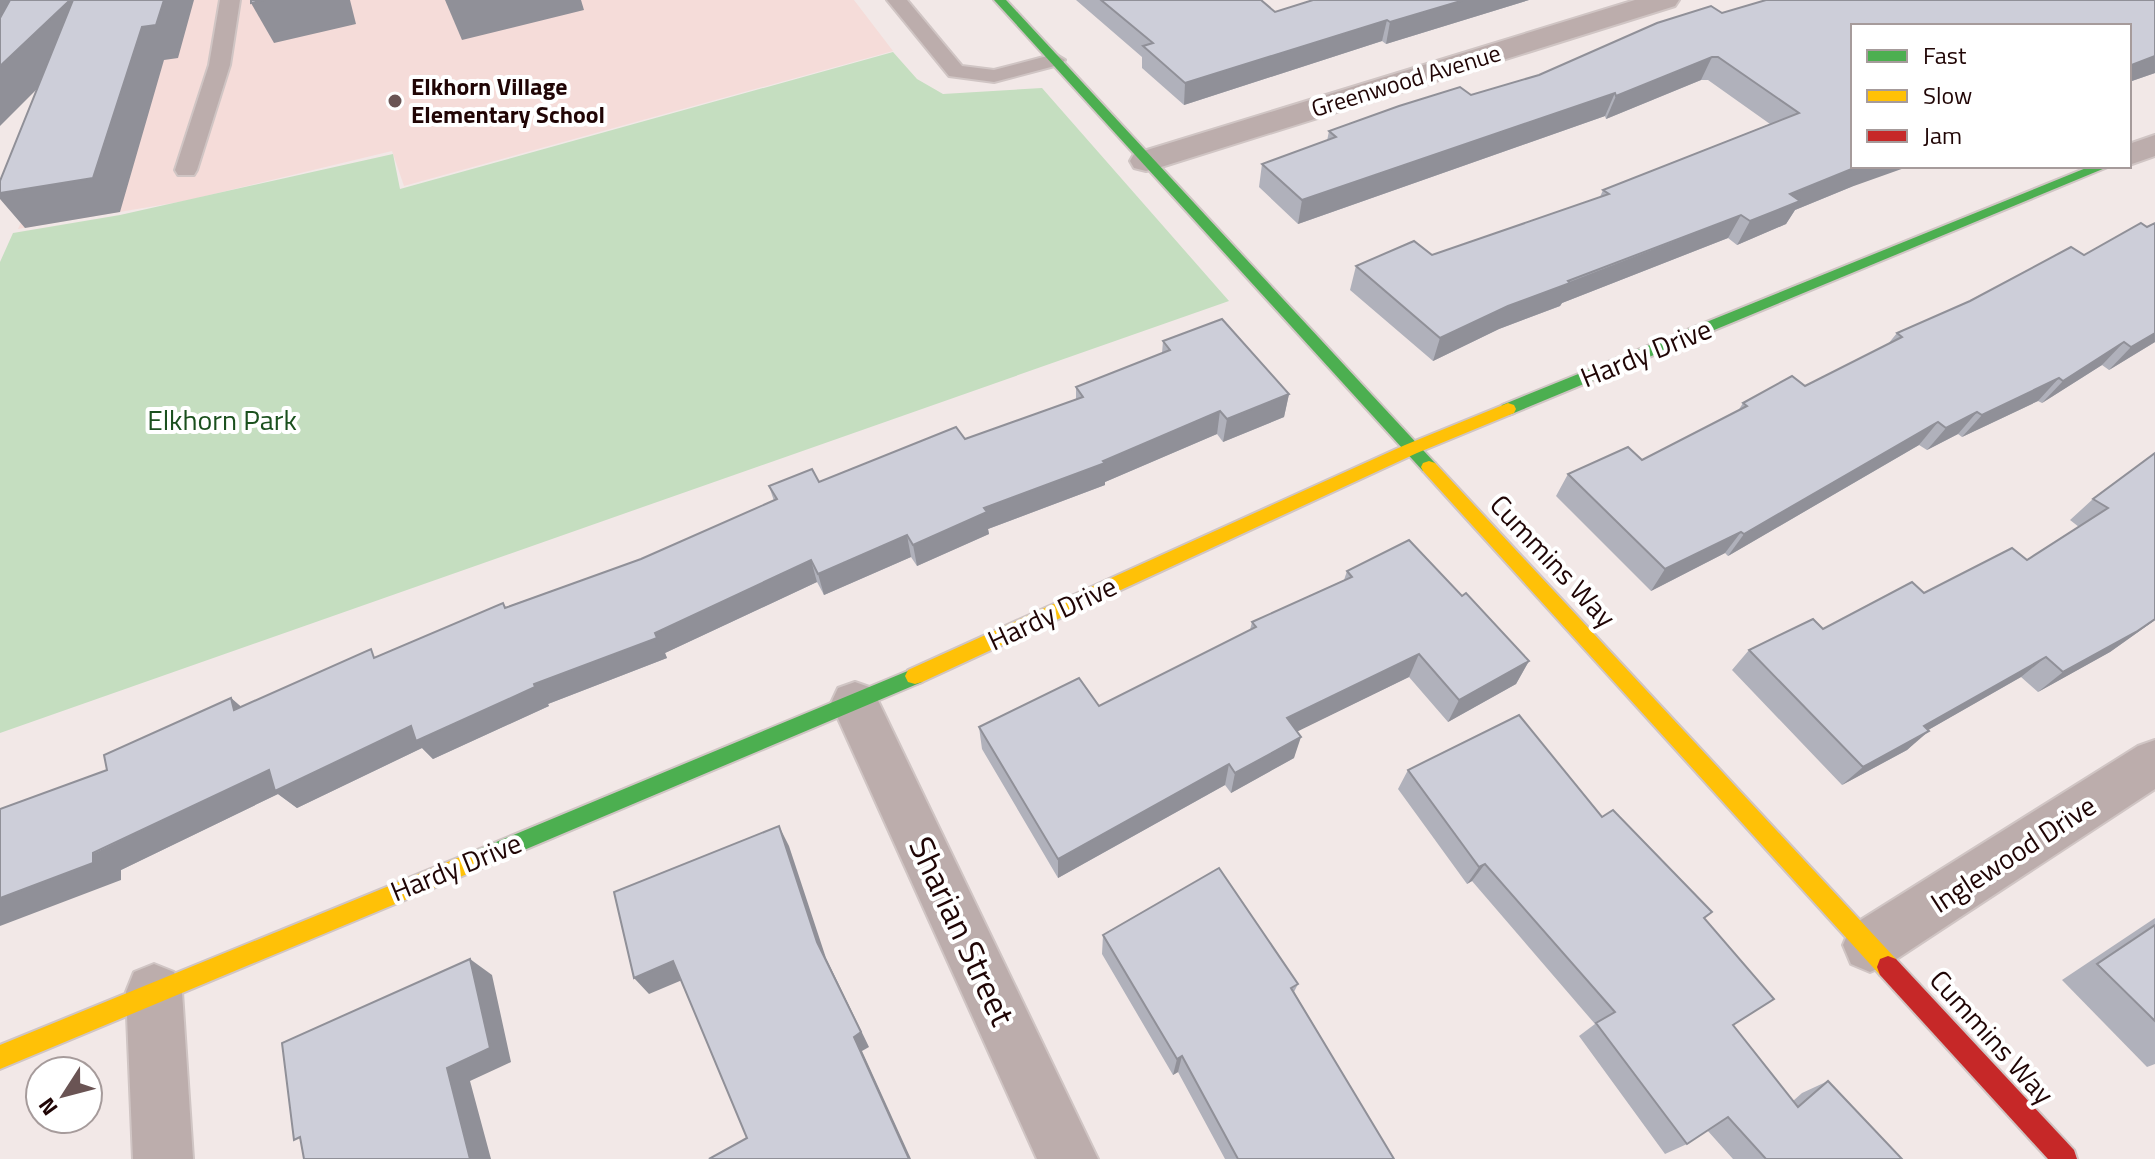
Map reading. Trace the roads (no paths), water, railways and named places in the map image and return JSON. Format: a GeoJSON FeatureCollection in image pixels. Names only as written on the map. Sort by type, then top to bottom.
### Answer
{"type":"FeatureCollection","features":[{"type":"Feature","properties":{"kind":"street","name":"Cummins Way"},"geometry":{"type":"LineString","coordinates":[[1000,0],[2065,1159]]}},
{"type":"Feature","properties":{"kind":"street","name":"Greenwood Avenue"},"geometry":{"type":"LineString","coordinates":[[1146,161],[1665,0]]}},
{"type":"Feature","properties":{"kind":"street"},"geometry":{"type":"LineString","coordinates":[[2131,154],[2155,145]]}},
{"type":"Feature","properties":{"kind":"street","name":"Hardy Drive"},"geometry":{"type":"LineString","coordinates":[[0,1057],[855,703],[1411,449],[2098,168]]}},
{"type":"Feature","properties":{"kind":"street","name":"Sharian Street"},"geometry":{"type":"LineString","coordinates":[[855,703],[1068,1159]]}},
{"type":"Feature","properties":{"kind":"street","name":"Inglewood Drive"},"geometry":{"type":"LineString","coordinates":[[1870,945],[2155,762]]}},
{"type":"Feature","properties":{"kind":"street"},"geometry":{"type":"LineString","coordinates":[[154,992],[163,1159]]}},
{"type":"Feature","properties":{"kind":"lane"},"geometry":{"type":"LineString","coordinates":[[186,170],[212,90],[229,20],[230,0]]}},
{"type":"Feature","properties":{"kind":"lane"},"geometry":{"type":"LineString","coordinates":[[897,0],[956,72],[994,76],[1055,60]]}},
{"type":"Feature","properties":{"kind":"place","name":"Elkhorn Village Elementary School"},"geometry":{"type":"Point","coordinates":[395,101]}},
{"type":"Feature","properties":{"kind":"park label","name":"Elkhorn Park"},"geometry":{"type":"Point","coordinates":[222,420]}}]}
